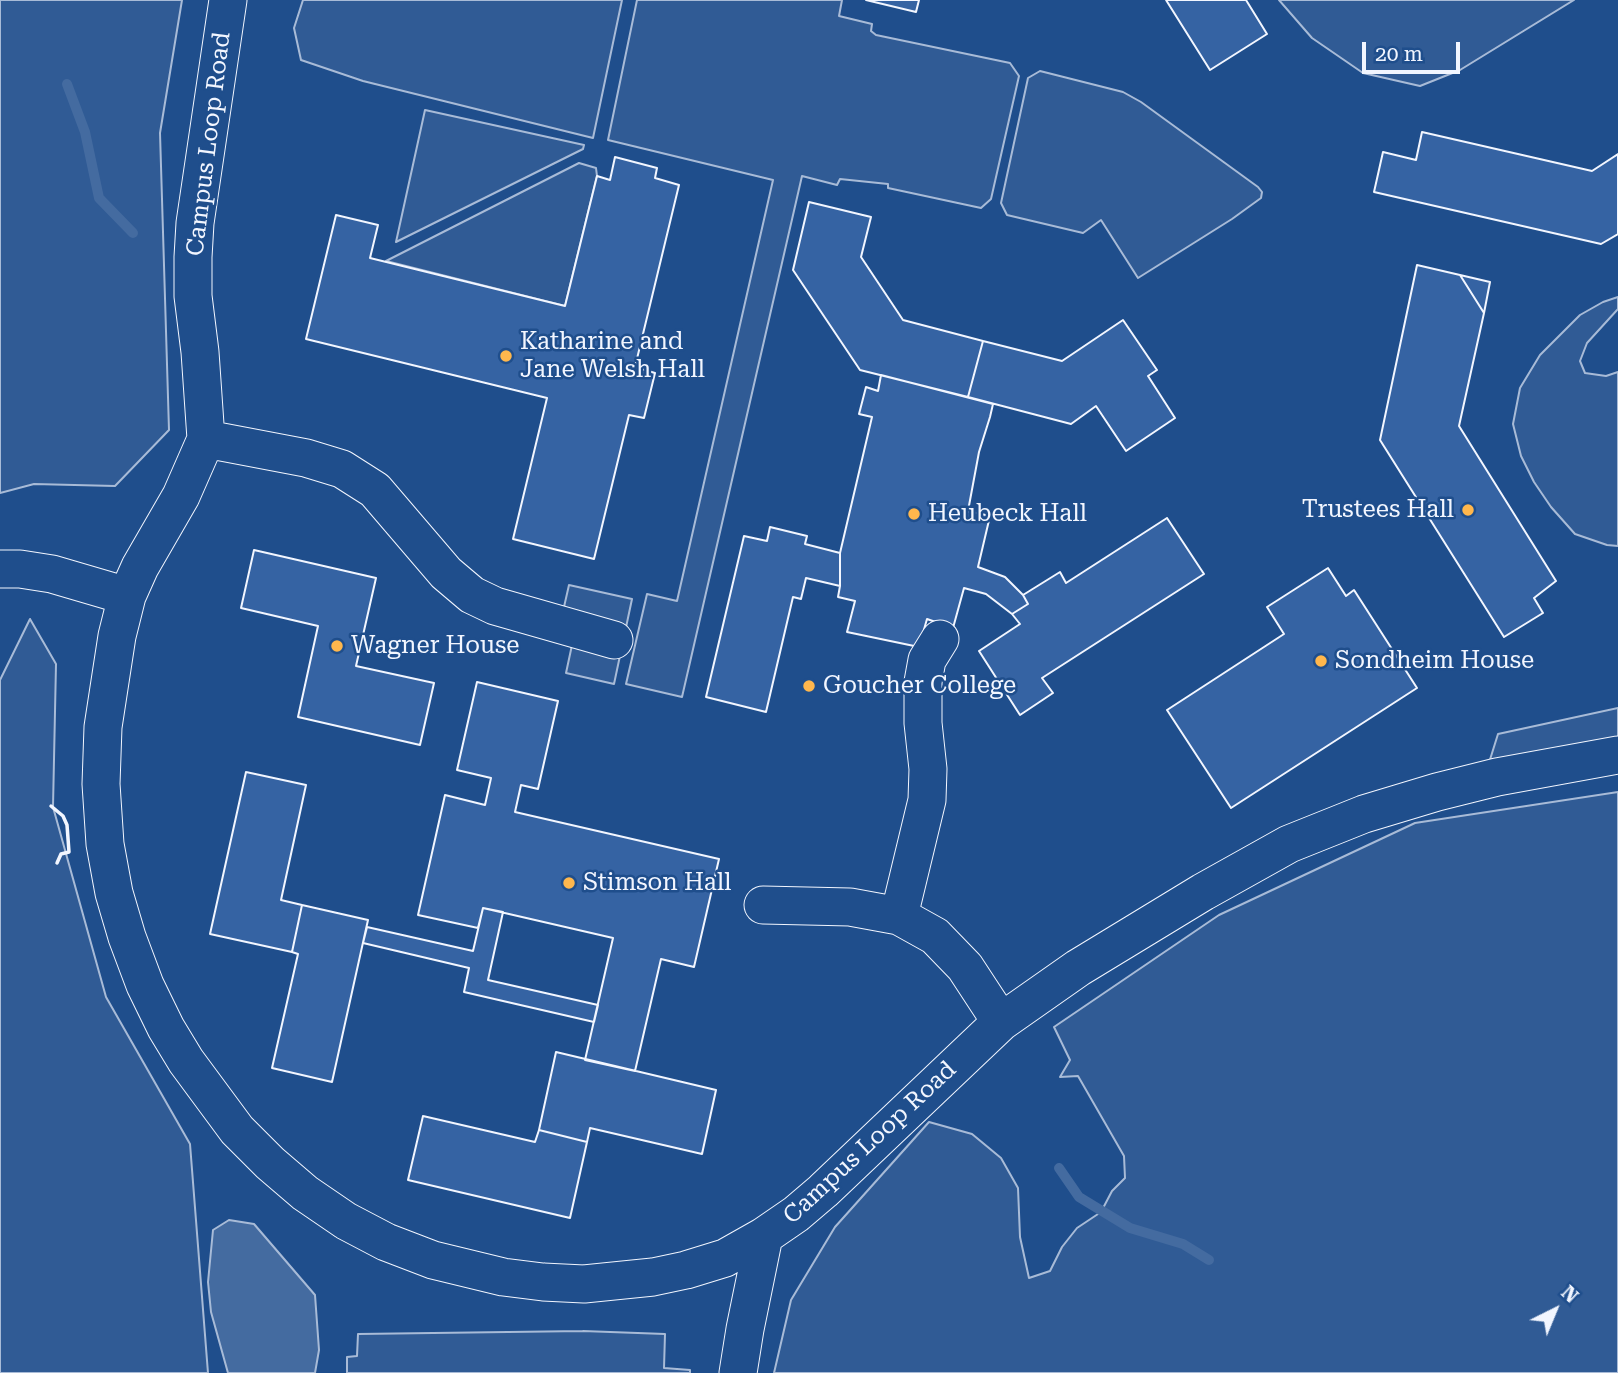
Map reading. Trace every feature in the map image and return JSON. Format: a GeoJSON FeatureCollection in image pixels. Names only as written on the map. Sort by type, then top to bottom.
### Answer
{"type":"FeatureCollection","features":[{"type":"Feature","properties":{"kind":"street","name":"Campus Loop Road"},"geometry":{"type":"LineString","coordinates":[[228,0],[192,257],[206,439],[181,496],[127,596],[117,636],[103,726],[101,784],[105,844],[114,893],[145,985],[166,1028],[194,1072],[237,1130],[270,1163],[346,1221],[386,1242],[433,1260],[503,1277],[543,1282],[584,1284],[653,1277],[725,1258],[764,1236],[823,1191],[1001,1022],[1078,968],[1203,892],[1289,844],[1364,814],[1437,792],[1509,775],[1618,755]]}},
{"type":"Feature","properties":{"kind":"street"},"geometry":{"type":"LineString","coordinates":[[206,439],[306,458],[342,469],[375,490],[446,573],[472,595],[495,606],[614,640]]}},
{"type":"Feature","properties":{"kind":"street"},"geometry":{"type":"LineString","coordinates":[[0,569],[20,569],[52,575],[127,596]]}},
{"type":"Feature","properties":{"kind":"street"},"geometry":{"type":"LineString","coordinates":[[899,916],[927,800],[923,682],[927,660],[940,639]]}},
{"type":"Feature","properties":{"kind":"street"},"geometry":{"type":"LineString","coordinates":[[763,905],[850,907],[899,916],[935,936],[965,967],[1001,1022]]}},
{"type":"Feature","properties":{"kind":"street"},"geometry":{"type":"LineString","coordinates":[[738,1373],[764,1236]]}},
{"type":"Feature","properties":{"kind":"shaded area"},"geometry":{"type":"Polygon","coordinates":[[[0,0],[182,0],[160,133],[169,430],[115,486],[34,484],[0,493],[0,0]]]}},
{"type":"Feature","properties":{"kind":"shaded area"},"geometry":{"type":"Polygon","coordinates":[[[303,0],[622,0],[593,138],[363,81],[301,60],[294,28],[303,0]]]}},
{"type":"Feature","properties":{"kind":"shaded area"},"geometry":{"type":"Polygon","coordinates":[[[637,0],[842,0],[839,16],[872,24],[871,31],[876,35],[1010,63],[1019,76],[991,199],[981,208],[888,188],[888,184],[840,179],[837,185],[802,176],[682,697],[626,684],[647,594],[677,601],[773,180],[608,140],[637,0]]]}},
{"type":"Feature","properties":{"kind":"shaded area"},"geometry":{"type":"Polygon","coordinates":[[[1279,0],[1574,0],[1460,70],[1420,86],[1363,73],[1312,38],[1279,0]]]}},
{"type":"Feature","properties":{"kind":"shaded area"},"geometry":{"type":"Polygon","coordinates":[[[1040,71],[1123,92],[1141,102],[1258,187],[1262,192],[1261,198],[1138,278],[1101,220],[1083,233],[1007,215],[1001,203],[1028,78],[1040,71]]]}},
{"type":"Feature","properties":{"kind":"shaded area"},"geometry":{"type":"Polygon","coordinates":[[[425,110],[584,145],[583,149],[396,242],[425,110]]]}},
{"type":"Feature","properties":{"kind":"shaded area"},"geometry":{"type":"Polygon","coordinates":[[[579,163],[596,168],[597,176],[565,306],[386,261],[579,163]]]}},
{"type":"Feature","properties":{"kind":"shaded area"},"geometry":{"type":"Polygon","coordinates":[[[1618,297],[1618,309],[1587,343],[1580,361],[1585,373],[1606,376],[1618,372],[1618,546],[1575,534],[1551,507],[1521,456],[1513,424],[1520,388],[1540,355],[1580,315],[1618,297]]]}},
{"type":"Feature","properties":{"kind":"shaded area"},"geometry":{"type":"Polygon","coordinates":[[[569,585],[632,599],[614,684],[566,673],[572,645],[556,642],[569,585]]]}},
{"type":"Feature","properties":{"kind":"shaded area"},"geometry":{"type":"Polygon","coordinates":[[[30,619],[56,664],[53,807],[106,997],[190,1144],[208,1373],[0,1373],[0,680],[30,619]]]}},
{"type":"Feature","properties":{"kind":"shaded area"},"geometry":{"type":"Polygon","coordinates":[[[1618,708],[1618,738],[1488,766],[1498,734],[1618,708]]]}},
{"type":"Feature","properties":{"kind":"shaded area"},"geometry":{"type":"Polygon","coordinates":[[[1618,792],[1618,1373],[774,1373],[791,1300],[835,1227],[929,1122],[972,1134],[1001,1158],[1018,1188],[1020,1237],[1029,1278],[1050,1271],[1062,1247],[1077,1228],[1101,1212],[1112,1191],[1125,1178],[1124,1156],[1078,1076],[1060,1077],[1070,1060],[1054,1027],[1219,915],[1415,823],[1618,792]]]}},
{"type":"Feature","properties":{"kind":"shaded area"},"geometry":{"type":"Polygon","coordinates":[[[229,1220],[254,1224],[315,1295],[319,1350],[315,1373],[228,1373],[211,1312],[208,1282],[213,1230],[229,1220]]]}},
{"type":"Feature","properties":{"kind":"shaded area"},"geometry":{"type":"Polygon","coordinates":[[[583,1331],[665,1334],[664,1368],[690,1370],[690,1373],[347,1373],[347,1357],[357,1356],[358,1334],[583,1331]]]}},
{"type":"Feature","properties":{"kind":"building"},"geometry":{"type":"Polygon","coordinates":[[[866,0],[919,0],[916,12],[866,0]]]}},
{"type":"Feature","properties":{"kind":"building"},"geometry":{"type":"Polygon","coordinates":[[[1166,0],[1246,0],[1267,34],[1210,70],[1166,0]]]}},
{"type":"Feature","properties":{"kind":"building"},"geometry":{"type":"Polygon","coordinates":[[[1422,132],[1592,171],[1618,154],[1618,234],[1601,244],[1374,192],[1383,152],[1416,160],[1422,132]]]}},
{"type":"Feature","properties":{"kind":"building","name":"Katharine and Jane Welsh Hall"},"geometry":{"type":"Polygon","coordinates":[[[615,157],[657,168],[655,178],[679,185],[635,367],[655,373],[644,418],[629,415],[594,559],[513,539],[547,398],[306,339],[336,215],[378,225],[370,258],[565,306],[597,176],[610,180],[615,157]]]}},
{"type":"Feature","properties":{"kind":"building"},"geometry":{"type":"Polygon","coordinates":[[[809,202],[871,217],[861,257],[903,320],[983,341],[968,397],[860,370],[793,270],[809,202]]]}},
{"type":"Feature","properties":{"kind":"building","name":"Trustees Hall"},"geometry":{"type":"Polygon","coordinates":[[[1417,265],[1460,275],[1484,313],[1459,426],[1556,581],[1534,598],[1543,613],[1504,637],[1380,440],[1417,265]]]}},
{"type":"Feature","properties":{"kind":"building"},"geometry":{"type":"Polygon","coordinates":[[[1460,275],[1490,282],[1484,313],[1460,275]]]}},
{"type":"Feature","properties":{"kind":"building"},"geometry":{"type":"Polygon","coordinates":[[[1123,320],[1157,370],[1148,376],[1175,418],[1126,451],[1096,406],[1071,424],[968,397],[983,341],[1062,361],[1123,320]]]}},
{"type":"Feature","properties":{"kind":"building","name":"Heubeck Hall"},"geometry":{"type":"Polygon","coordinates":[[[881,375],[993,404],[979,452],[968,511],[990,516],[978,567],[1005,577],[1028,604],[1012,614],[986,594],[964,588],[953,628],[927,619],[919,647],[847,632],[855,601],[838,597],[840,553],[872,417],[859,414],[866,387],[878,391],[881,375]]]}},
{"type":"Feature","properties":{"kind":"building"},"geometry":{"type":"Polygon","coordinates":[[[1167,518],[1204,574],[1042,678],[1053,693],[1020,715],[979,651],[1020,624],[1012,614],[1028,604],[1023,595],[1060,572],[1066,583],[1167,518]]]}},
{"type":"Feature","properties":{"kind":"building"},"geometry":{"type":"Polygon","coordinates":[[[770,527],[807,536],[805,544],[840,553],[840,586],[806,578],[801,599],[793,597],[766,712],[706,697],[744,536],[767,541],[770,527]]]}},
{"type":"Feature","properties":{"kind":"building","name":"Wagner House"},"geometry":{"type":"Polygon","coordinates":[[[254,550],[376,578],[356,666],[434,683],[420,745],[298,717],[318,626],[241,608],[254,550]]]}},
{"type":"Feature","properties":{"kind":"building","name":"Sondheim House"},"geometry":{"type":"Polygon","coordinates":[[[1328,568],[1346,596],[1354,590],[1417,688],[1231,808],[1167,710],[1284,634],[1267,607],[1328,568]]]}},
{"type":"Feature","properties":{"kind":"building","name":"Stimson Hall"},"geometry":{"type":"Polygon","coordinates":[[[477,682],[558,701],[538,789],[521,785],[515,812],[719,859],[694,967],[661,959],[635,1071],[585,1060],[613,938],[483,908],[478,928],[418,915],[445,795],[485,805],[491,778],[457,770],[477,682]]]}},
{"type":"Feature","properties":{"kind":"building"},"geometry":{"type":"Polygon","coordinates":[[[246,772],[306,785],[281,900],[302,905],[292,952],[210,934],[246,772]]]}},
{"type":"Feature","properties":{"kind":"building"},"geometry":{"type":"Polygon","coordinates":[[[302,905],[368,920],[332,1082],[272,1068],[298,954],[292,952],[302,905]]]}},
{"type":"Feature","properties":{"kind":"building"},"geometry":{"type":"Polygon","coordinates":[[[483,908],[503,912],[488,980],[598,1005],[594,1022],[464,992],[469,968],[363,943],[367,927],[473,951],[483,908]]]}},
{"type":"Feature","properties":{"kind":"building"},"geometry":{"type":"Polygon","coordinates":[[[556,1052],[716,1090],[702,1154],[590,1128],[587,1142],[539,1130],[556,1052]]]}},
{"type":"Feature","properties":{"kind":"building"},"geometry":{"type":"Polygon","coordinates":[[[423,1116],[535,1142],[539,1130],[587,1142],[570,1218],[408,1180],[423,1116]]]}},
{"type":"Feature","properties":{"kind":"waterway"},"geometry":{"type":"LineString","coordinates":[[67,84],[85,132],[99,198],[133,233]]}},
{"type":"Feature","properties":{"kind":"waterway"},"geometry":{"type":"LineString","coordinates":[[1059,1168],[1079,1197],[1130,1228],[1183,1244],[1209,1260]]}},
{"type":"Feature","properties":{"kind":"wall"},"geometry":{"type":"LineString","coordinates":[[51,806],[63,816],[67,825],[69,852],[61,854],[57,863]]}},
{"type":"Feature","properties":{"kind":"place","name":"Katharine and Jane Welsh Hall"},"geometry":{"type":"Point","coordinates":[506,356]}},
{"type":"Feature","properties":{"kind":"place","name":"Trustees Hall"},"geometry":{"type":"Point","coordinates":[1468,510]}},
{"type":"Feature","properties":{"kind":"place","name":"Heubeck Hall"},"geometry":{"type":"Point","coordinates":[914,514]}},
{"type":"Feature","properties":{"kind":"place","name":"Wagner House"},"geometry":{"type":"Point","coordinates":[337,646]}},
{"type":"Feature","properties":{"kind":"place","name":"Sondheim House"},"geometry":{"type":"Point","coordinates":[1321,661]}},
{"type":"Feature","properties":{"kind":"place","name":"Goucher College"},"geometry":{"type":"Point","coordinates":[809,686]}},
{"type":"Feature","properties":{"kind":"place","name":"Stimson Hall"},"geometry":{"type":"Point","coordinates":[569,883]}}]}
